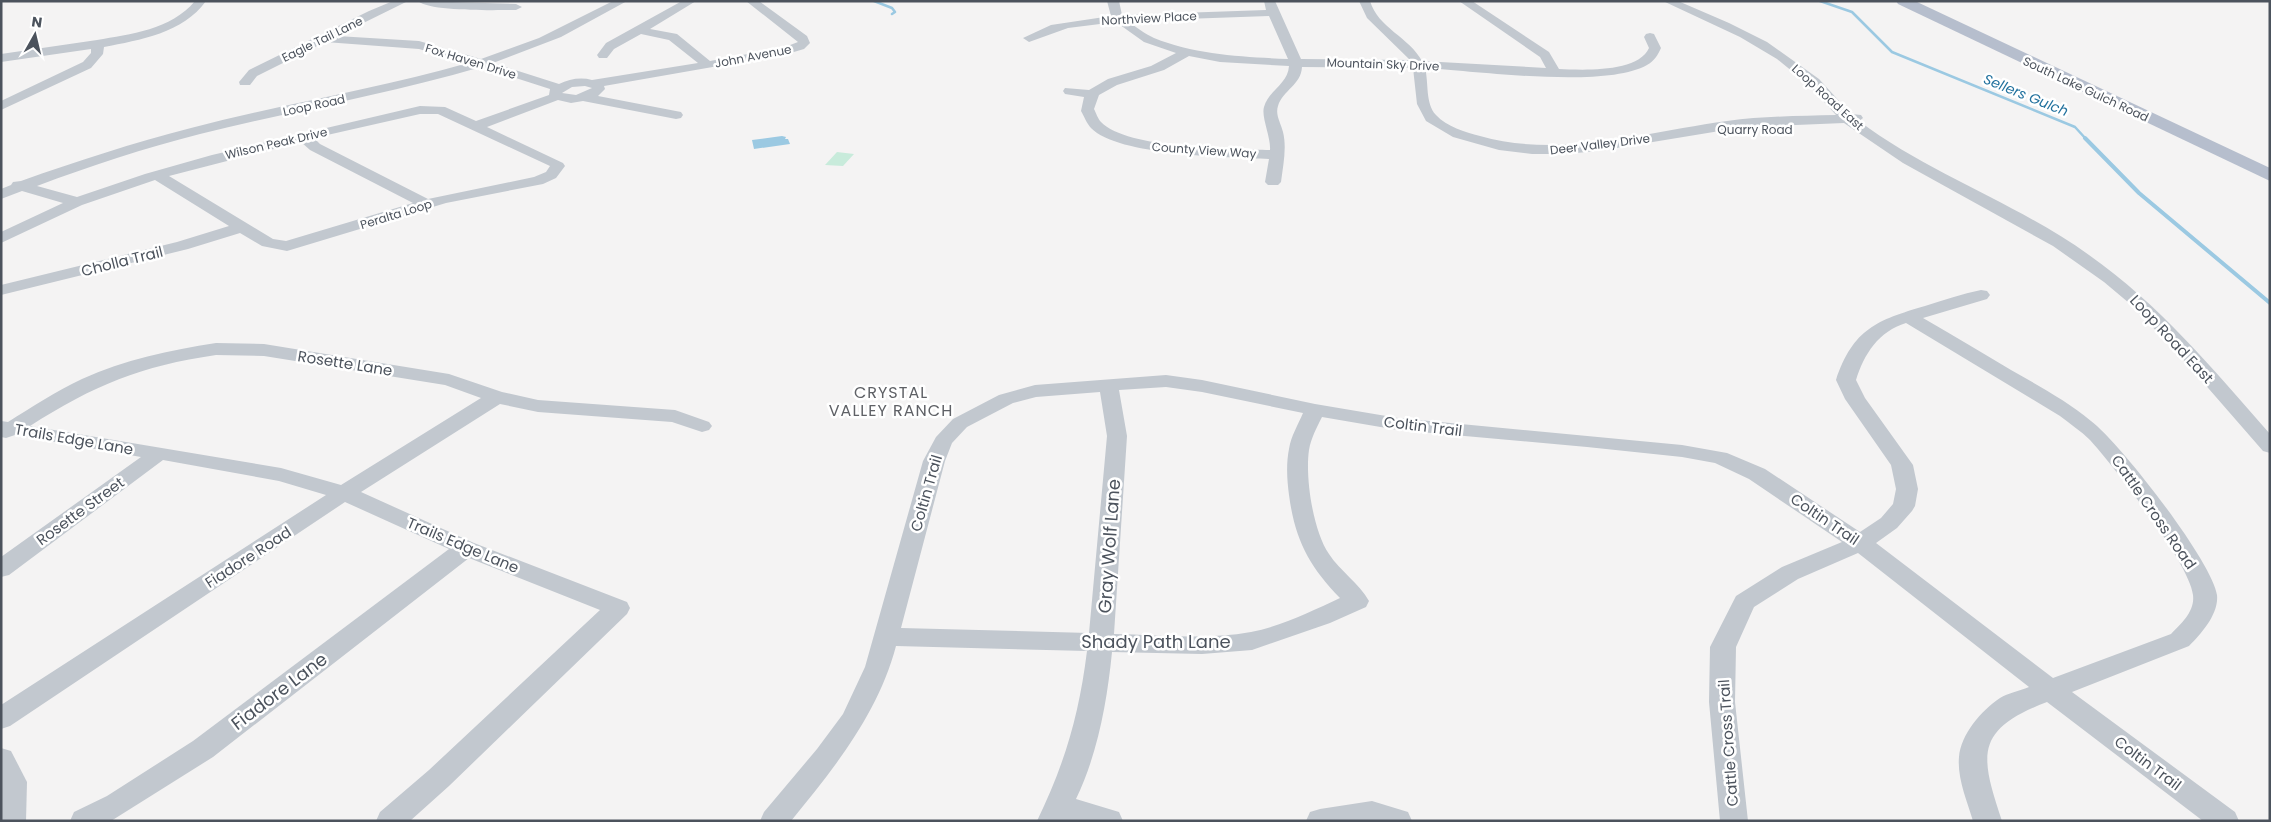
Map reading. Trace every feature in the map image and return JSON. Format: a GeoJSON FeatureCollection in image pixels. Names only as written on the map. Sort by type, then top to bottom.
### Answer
{"type":"FeatureCollection","features":[{"type":"Feature","properties":{"kind":"main road","name":"South Lake Gulch Road"},"geometry":{"type":"LineString","coordinates":[[1903,1],[2270,175]]}},
{"type":"Feature","properties":{"kind":"street"},"geometry":{"type":"LineString","coordinates":[[1,58],[130,37],[166,26],[187,16],[201,1]]}},
{"type":"Feature","properties":{"kind":"street","name":"Eagle Tail Lane"},"geometry":{"type":"LineString","coordinates":[[245,82],[252,73],[374,13],[403,1]]}},
{"type":"Feature","properties":{"kind":"street"},"geometry":{"type":"LineString","coordinates":[[423,1],[457,6],[516,7]]}},
{"type":"Feature","properties":{"kind":"street","name":"Loop Road"},"geometry":{"type":"LineString","coordinates":[[475,61],[530,39],[605,1]]}},
{"type":"Feature","properties":{"kind":"street","name":"Loop Road"},"geometry":{"type":"LineString","coordinates":[[6,186],[78,158],[159,134],[244,113],[352,91],[475,61],[545,40],[622,1]]}},
{"type":"Feature","properties":{"kind":"street"},"geometry":{"type":"LineString","coordinates":[[603,54],[610,46],[691,1]]}},
{"type":"Feature","properties":{"kind":"street","name":"John Avenue"},"geometry":{"type":"LineString","coordinates":[[592,91],[633,79],[791,49],[804,43],[803,39],[751,1]]}},
{"type":"Feature","properties":{"kind":"street"},"geometry":{"type":"LineString","coordinates":[[1113,1],[1113,10],[1118,18]]}},
{"type":"Feature","properties":{"kind":"street"},"geometry":{"type":"LineString","coordinates":[[1364,1],[1367,9],[1375,19],[1414,56],[1418,64]]}},
{"type":"Feature","properties":{"kind":"street"},"geometry":{"type":"LineString","coordinates":[[1464,1],[1545,55],[1555,72]]}},
{"type":"Feature","properties":{"kind":"street","name":"Loop Road East"},"geometry":{"type":"LineString","coordinates":[[1668,1],[1705,16],[1755,41],[1790,63],[1861,123],[1908,154],[2010,216],[2082,256],[2116,282],[2152,314],[2270,447]]}},
{"type":"Feature","properties":{"kind":"street","name":"Loop Road East"},"geometry":{"type":"LineString","coordinates":[[1680,1],[1734,22],[1794,55],[1821,75],[1861,123]]}},
{"type":"Feature","properties":{"kind":"street"},"geometry":{"type":"LineString","coordinates":[[1270,7],[1289,44],[1295,62],[1296,74],[1291,83],[1276,97],[1271,107],[1272,124],[1277,135],[1273,182]]}},
{"type":"Feature","properties":{"kind":"street","name":"Northview Place"},"geometry":{"type":"LineString","coordinates":[[1029,38],[1045,30],[1066,25],[1118,18],[1270,7]]}},
{"type":"Feature","properties":{"kind":"street","name":"Mountain Sky Drive"},"geometry":{"type":"LineString","coordinates":[[1118,18],[1132,31],[1152,42],[1187,52],[1240,60],[1418,64],[1555,72],[1606,72],[1638,64],[1648,59],[1654,52],[1655,48],[1650,36]]}},
{"type":"Feature","properties":{"kind":"street"},"geometry":{"type":"LineString","coordinates":[[640,30],[673,37],[708,65]]}},
{"type":"Feature","properties":{"kind":"street","name":"Fox Haven Drive"},"geometry":{"type":"LineString","coordinates":[[322,38],[419,45],[442,50],[561,90]]}},
{"type":"Feature","properties":{"kind":"street"},"geometry":{"type":"LineString","coordinates":[[1,106],[87,65],[97,54],[98,43]]}},
{"type":"Feature","properties":{"kind":"street"},"geometry":{"type":"LineString","coordinates":[[1070,91],[1093,94],[1106,86],[1169,64],[1187,52]]}},
{"type":"Feature","properties":{"kind":"street","name":"Deer Valley Drive"},"geometry":{"type":"LineString","coordinates":[[1418,64],[1425,110],[1431,118],[1455,133],[1500,146],[1546,152],[1705,129]]}},
{"type":"Feature","properties":{"kind":"street"},"geometry":{"type":"LineString","coordinates":[[561,90],[567,98],[592,91]]}},
{"type":"Feature","properties":{"kind":"street"},"geometry":{"type":"LineString","coordinates":[[476,126],[561,90],[592,91],[627,107],[676,115]]}},
{"type":"Feature","properties":{"kind":"street","name":"County View Way"},"geometry":{"type":"LineString","coordinates":[[1093,94],[1088,100],[1088,116],[1095,124],[1123,140],[1169,149],[1276,155]]}},
{"type":"Feature","properties":{"kind":"street","name":"Wilson Peak Drive"},"geometry":{"type":"LineString","coordinates":[[77,202],[158,174],[239,151],[430,109],[440,110],[476,126]]}},
{"type":"Feature","properties":{"kind":"street","name":"Quarry Road"},"geometry":{"type":"LineString","coordinates":[[1705,129],[1861,123]]}},
{"type":"Feature","properties":{"kind":"street","name":"Peralta Loop"},"geometry":{"type":"LineString","coordinates":[[158,174],[272,245],[287,246],[303,243],[426,204],[538,181],[551,175],[557,169],[555,163],[476,126]]}},
{"type":"Feature","properties":{"kind":"street"},"geometry":{"type":"LineString","coordinates":[[304,137],[315,147],[426,204]]}},
{"type":"Feature","properties":{"kind":"street"},"geometry":{"type":"LineString","coordinates":[[6,186],[77,202]]}},
{"type":"Feature","properties":{"kind":"street"},"geometry":{"type":"LineString","coordinates":[[1,238],[77,202]]}},
{"type":"Feature","properties":{"kind":"street","name":"Cholla Trail"},"geometry":{"type":"LineString","coordinates":[[1,290],[182,246],[242,227]]}},
{"type":"Feature","properties":{"kind":"street","name":"Cattle Cross Trail"},"geometry":{"type":"LineString","coordinates":[[1734,821],[1722,702],[1723,647],[1745,602],[1790,573],[1860,542],[1888,523],[1904,506],[1908,489],[1902,465],[1855,399],[1846,380],[1851,364],[1863,344],[1879,329],[1909,316],[1981,295]]}},
{"type":"Feature","properties":{"kind":"street","name":"Cattle Cross Road"},"geometry":{"type":"LineString","coordinates":[[1909,316],[2036,394],[2095,434],[2111,451],[2170,532],[2197,574],[2206,594],[2200,620],[2180,640],[2010,705],[1989,720],[1976,739],[1971,759],[1988,821]]}},
{"type":"Feature","properties":{"kind":"street","name":"Rosette Lane"},"geometry":{"type":"LineString","coordinates":[[5,430],[89,382],[116,372],[176,355],[216,349],[264,350],[449,380],[497,397],[538,406],[675,416],[702,426]]}},
{"type":"Feature","properties":{"kind":"street","name":"Coltin Trail"},"geometry":{"type":"LineString","coordinates":[[774,821],[827,757],[853,720],[878,667],[934,461],[943,441],[960,423],[1006,399],[1035,391],[1147,381],[1184,383],[1315,410],[1408,425],[1682,451],[1720,458],[1757,474],[1860,542],[2049,689],[2225,821]]}},
{"type":"Feature","properties":{"kind":"street","name":"Gray Wolf Lane"},"geometry":{"type":"LineString","coordinates":[[1055,813],[1089,719],[1098,678],[1116,436],[1115,417],[1108,384]]}},
{"type":"Feature","properties":{"kind":"street","name":"Fiadore Road"},"geometry":{"type":"LineString","coordinates":[[1,719],[344,493],[497,397]]}},
{"type":"Feature","properties":{"kind":"street","name":"Shady Path Lane"},"geometry":{"type":"LineString","coordinates":[[886,637],[1202,644],[1258,639],[1357,602],[1316,552],[1308,535],[1304,519],[1298,466],[1299,450],[1315,410]]}},
{"type":"Feature","properties":{"kind":"street","name":"Trails Edge Lane"},"geometry":{"type":"LineString","coordinates":[[5,430],[281,475],[344,493],[466,548],[618,608],[439,778],[390,821]]}},
{"type":"Feature","properties":{"kind":"street","name":"Rosette Street"},"geometry":{"type":"LineString","coordinates":[[1,569],[158,454]]}},
{"type":"Feature","properties":{"kind":"street","name":"Fiadore Lane"},"geometry":{"type":"LineString","coordinates":[[84,821],[116,804],[203,749],[466,548]]}},
{"type":"Feature","properties":{"kind":"street"},"geometry":{"type":"LineString","coordinates":[[1,759],[13,782],[12,821]]}},
{"type":"Feature","properties":{"kind":"street"},"geometry":{"type":"LineString","coordinates":[[1320,821],[1372,812],[1398,821]]}},
{"type":"Feature","properties":{"kind":"street"},"geometry":{"type":"LineString","coordinates":[[1055,813],[1109,821]]}},
{"type":"Feature","properties":{"kind":"green space"},"geometry":{"type":"Polygon","coordinates":[[[837,152],[854,154],[843,166],[825,165],[837,152]]]}},
{"type":"Feature","properties":{"kind":"water"},"geometry":{"type":"Polygon","coordinates":[[[782,136],[788,139],[790,144],[754,149],[752,140],[782,136]]]}},
{"type":"Feature","properties":{"kind":"waterway"},"geometry":{"type":"LineString","coordinates":[[874,1],[892,8],[895,12],[892,14]]}},
{"type":"Feature","properties":{"kind":"waterway","name":"Sellers Gulch"},"geometry":{"type":"LineString","coordinates":[[1820,1],[1852,12],[1892,52],[2075,127],[2086,139]]}},
{"type":"Feature","properties":{"kind":"waterway","name":"Sellers Gulch"},"geometry":{"type":"LineString","coordinates":[[2085,138],[2139,193],[2270,303]]}},
{"type":"Feature","properties":{"kind":"district","name":"CRYSTAL VALLEY RANCH"},"geometry":{"type":"Point","coordinates":[891,401]}}]}
